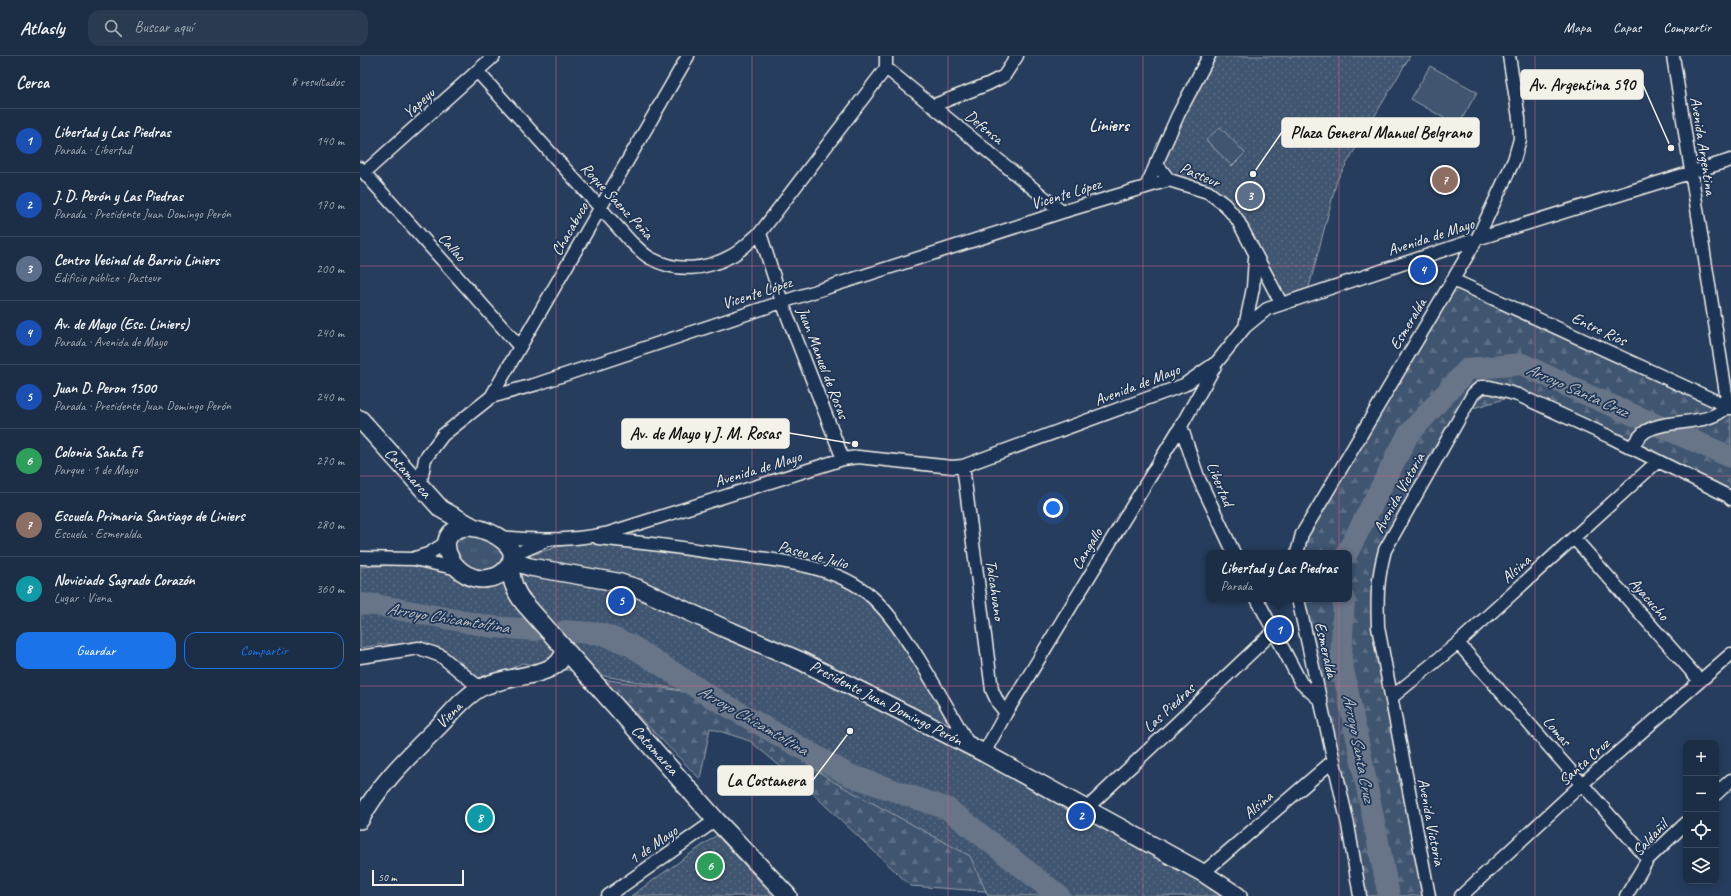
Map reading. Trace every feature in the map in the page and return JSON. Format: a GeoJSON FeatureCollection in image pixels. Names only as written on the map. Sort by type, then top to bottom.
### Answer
{"type":"FeatureCollection","features":[{"type":"Feature","properties":{"kind":"street","name":"Yapeyu"},"geometry":{"type":"LineString","coordinates":[[362,171],[494,56]]}},
{"type":"Feature","properties":{"kind":"street","name":"Chacabuco"},"geometry":{"type":"LineString","coordinates":[[491,397],[688,56]]}},
{"type":"Feature","properties":{"kind":"street"},"geometry":{"type":"LineString","coordinates":[[932,106],[988,84],[1004,76],[1017,56]]}},
{"type":"Feature","properties":{"kind":"street"},"geometry":{"type":"LineString","coordinates":[[1146,187],[1178,115],[1209,56]]}},
{"type":"Feature","properties":{"kind":"street","name":"Esmeralda"},"geometry":{"type":"LineString","coordinates":[[1298,550],[1302,534],[1477,239],[1514,160],[1520,139],[1519,118],[1509,56]]}},
{"type":"Feature","properties":{"kind":"street","name":"Avenida Argentina"},"geometry":{"type":"LineString","coordinates":[[1673,56],[1730,407]]}},
{"type":"Feature","properties":{"kind":"street","name":"Roque Saenz Peña"},"geometry":{"type":"LineString","coordinates":[[477,71],[631,242],[649,257],[665,265],[682,268],[699,268],[733,254],[760,233],[886,62]]}},
{"type":"Feature","properties":{"kind":"street","name":"Defensa"},"geometry":{"type":"LineString","coordinates":[[886,62],[932,106],[1062,212]]}},
{"type":"Feature","properties":{"kind":"street","name":"Avenida de Mayo"},"geometry":{"type":"LineString","coordinates":[[500,537],[546,541],[589,537],[609,533],[843,459],[858,458],[952,467],[963,466],[1171,390],[1197,377],[1216,362],[1245,327],[1261,312],[1281,303],[1477,239],[1731,160]]}},
{"type":"Feature","properties":{"kind":"street","name":"Pasteur"},"geometry":{"type":"LineString","coordinates":[[1156,163],[1169,180],[1208,192],[1224,204],[1237,219],[1255,256],[1281,303]]}},
{"type":"Feature","properties":{"kind":"street","name":"Callao"},"geometry":{"type":"LineString","coordinates":[[362,171],[520,347]]}},
{"type":"Feature","properties":{"kind":"street","name":"Vicente López"},"geometry":{"type":"LineString","coordinates":[[420,486],[425,459],[443,435],[491,397],[537,384],[782,302],[1062,212],[1169,180]]}},
{"type":"Feature","properties":{"kind":"street","name":"Juan Manuel de Rosas"},"geometry":{"type":"LineString","coordinates":[[760,233],[782,302],[843,459]]}},
{"type":"Feature","properties":{"kind":"street","name":"Pasteur"},"geometry":{"type":"LineString","coordinates":[[1245,327],[1253,288],[1255,256]]}},
{"type":"Feature","properties":{"kind":"street","name":"Entre Ríos"},"geometry":{"type":"LineString","coordinates":[[1453,280],[1730,407]]}},
{"type":"Feature","properties":{"kind":"street","name":"Cangallo"},"geometry":{"type":"LineString","coordinates":[[976,749],[1006,714],[1181,426],[1216,362]]}},
{"type":"Feature","properties":{"kind":"street","name":"Avenida Victoria"},"geometry":{"type":"LineString","coordinates":[[1429,896],[1378,627],[1377,588],[1379,570],[1385,550],[1473,394],[1481,387],[1490,387],[1518,395],[1658,461],[1728,496],[1731,499]]}},
{"type":"Feature","properties":{"kind":"street"},"geometry":{"type":"LineString","coordinates":[[1631,448],[1644,432],[1663,425],[1712,417],[1721,414],[1730,407]]}},
{"type":"Feature","properties":{"kind":"street","name":"Catamarca"},"geometry":{"type":"LineString","coordinates":[[360,419],[441,509],[475,528]]}},
{"type":"Feature","properties":{"kind":"street","name":"Libertad"},"geometry":{"type":"LineString","coordinates":[[1181,426],[1198,477],[1233,550]]}},
{"type":"Feature","properties":{"kind":"street","name":"Alsina"},"geometry":{"type":"LineString","coordinates":[[1392,697],[1458,643],[1658,461]]}},
{"type":"Feature","properties":{"kind":"street","name":"Talcahuano"},"geometry":{"type":"LineString","coordinates":[[963,466],[992,690],[998,703],[1006,714]]}},
{"type":"Feature","properties":{"kind":"street","name":"Catamarca"},"geometry":{"type":"LineString","coordinates":[[441,509],[447,541]]}},
{"type":"Feature","properties":{"kind":"street"},"geometry":{"type":"LineString","coordinates":[[360,558],[414,559],[458,570],[482,580],[499,576],[511,561],[511,551],[509,546],[500,537],[486,530],[461,528],[453,532],[447,541],[428,554],[414,559]]}},
{"type":"Feature","properties":{"kind":"street","name":"Paseo de Julio"},"geometry":{"type":"LineString","coordinates":[[589,537],[665,545],[779,561],[836,576],[856,585],[873,598],[902,633],[976,749]]}},
{"type":"Feature","properties":{"kind":"street","name":"Ayacucho"},"geometry":{"type":"LineString","coordinates":[[1574,538],[1700,681]]}},
{"type":"Feature","properties":{"kind":"street"},"geometry":{"type":"LineString","coordinates":[[447,541],[446,549],[458,570]]}},
{"type":"Feature","properties":{"kind":"street","name":"Avenida de Mayo"},"geometry":{"type":"LineString","coordinates":[[511,561],[518,553],[546,541]]}},
{"type":"Feature","properties":{"kind":"street","name":"Catamarca"},"geometry":{"type":"LineString","coordinates":[[511,561],[513,585],[517,595],[716,820],[788,896]]}},
{"type":"Feature","properties":{"kind":"street","name":"Presidente Juan Domingo Perón"},"geometry":{"type":"LineString","coordinates":[[511,561],[530,567],[617,582],[637,588],[726,629],[801,661],[976,749],[1203,873],[1238,896]]}},
{"type":"Feature","properties":{"kind":"street","name":"Catamarca"},"geometry":{"type":"LineString","coordinates":[[482,580],[508,590],[524,603]]}},
{"type":"Feature","properties":{"kind":"street"},"geometry":{"type":"LineString","coordinates":[[1259,602],[1301,683],[1321,701]]}},
{"type":"Feature","properties":{"kind":"street","name":"Esmeralda"},"geometry":{"type":"LineString","coordinates":[[1299,602],[1348,825],[1360,896]]}},
{"type":"Feature","properties":{"kind":"street","name":"Las Piedras"},"geometry":{"type":"LineString","coordinates":[[1086,809],[1274,631]]}},
{"type":"Feature","properties":{"kind":"street","name":"Lomas"},"geometry":{"type":"LineString","coordinates":[[1458,643],[1648,859]]}},
{"type":"Feature","properties":{"kind":"street"},"geometry":{"type":"LineString","coordinates":[[360,658],[419,648],[441,656],[480,688]]}},
{"type":"Feature","properties":{"kind":"street","name":"Viena"},"geometry":{"type":"LineString","coordinates":[[360,820],[369,804],[400,766],[467,697],[480,688],[496,681],[541,672],[552,667],[558,662],[566,650]]}},
{"type":"Feature","properties":{"kind":"street","name":"Santa Cruz"},"geometry":{"type":"LineString","coordinates":[[1461,896],[1582,784],[1700,681],[1726,661],[1731,654]]}},
{"type":"Feature","properties":{"kind":"street","name":"Alsina"},"geometry":{"type":"LineString","coordinates":[[1203,873],[1334,760]]}},
{"type":"Feature","properties":{"kind":"street"},"geometry":{"type":"LineString","coordinates":[[1719,791],[1731,780]]}},
{"type":"Feature","properties":{"kind":"street","name":"1 de Mayo"},"geometry":{"type":"LineString","coordinates":[[608,896],[716,820]]}},
{"type":"Feature","properties":{"kind":"street","name":"Saldañil"},"geometry":{"type":"LineString","coordinates":[[1626,896],[1648,859],[1683,826]]}},
{"type":"Feature","properties":{"kind":"green space"},"geometry":{"type":"Polygon","coordinates":[[[1209,56],[1410,56],[1337,180],[1307,295],[1281,303],[1224,204],[1169,180],[1156,163],[1209,56]]]}},
{"type":"Feature","properties":{"kind":"green space"},"geometry":{"type":"Polygon","coordinates":[[[1430,66],[1477,92],[1458,126],[1411,99],[1430,66]]]}},
{"type":"Feature","properties":{"kind":"green space"},"geometry":{"type":"Polygon","coordinates":[[[1220,127],[1245,153],[1232,166],[1206,140],[1220,127]]]}},
{"type":"Feature","properties":{"kind":"green space"},"geometry":{"type":"Polygon","coordinates":[[[1453,280],[1731,408],[1731,492],[1518,395],[1463,411],[1385,550],[1377,588],[1429,896],[1359,896],[1299,602],[1352,602],[1352,550],[1299,550],[1453,280]]]}},
{"type":"Feature","properties":{"kind":"green space"},"geometry":{"type":"Polygon","coordinates":[[[469,533],[497,543],[507,559],[487,574],[458,562],[454,544],[457,538],[469,533]]]}},
{"type":"Feature","properties":{"kind":"green space"},"geometry":{"type":"Polygon","coordinates":[[[589,537],[828,573],[873,598],[969,745],[1238,896],[988,896],[970,856],[834,782],[708,695],[599,675],[522,663],[507,671],[492,673],[480,683],[432,647],[384,644],[360,648],[360,567],[416,564],[476,579],[512,561],[589,537]]]}},
{"type":"Feature","properties":{"kind":"green space"},"geometry":{"type":"Polygon","coordinates":[[[602,679],[708,695],[894,715],[998,892],[911,886],[811,792],[750,741],[710,728],[700,779],[602,679]]]}},
{"type":"Feature","properties":{"kind":"green space"},"geometry":{"type":"Polygon","coordinates":[[[717,835],[773,896],[631,896],[717,835]]]}},
{"type":"Feature","properties":{"kind":"waterway","name":"Arroyo Santa Cruz"},"geometry":{"type":"LineString","coordinates":[[1349,550],[1408,435],[1468,369],[1522,364],[1585,394],[1731,457]]}},
{"type":"Feature","properties":{"kind":"waterway","name":"Arroyo Santa Cruz"},"geometry":{"type":"LineString","coordinates":[[1344,602],[1341,659],[1389,896]]}},
{"type":"Feature","properties":{"kind":"waterway","name":"Arroyo Chicamtoltina"},"geometry":{"type":"LineString","coordinates":[[360,604],[376,605],[493,627],[536,630]]}},
{"type":"Feature","properties":{"kind":"waterway","name":"Arroyo Chicamtoltina"},"geometry":{"type":"LineString","coordinates":[[565,631],[602,634],[630,645],[708,695],[849,775],[948,809],[1059,896]]}},
{"type":"Feature","properties":{"kind":"place","name":"Av. Argentina 590"},"geometry":{"type":"Point","coordinates":[1671,148]}},
{"type":"Feature","properties":{"kind":"place","name":"Plaza General Manuel Belgrano"},"geometry":{"type":"Point","coordinates":[1253,174]}},
{"type":"Feature","properties":{"kind":"place","name":"Escuela Primaria Santiago de Liniers"},"geometry":{"type":"Point","coordinates":[1445,180]}},
{"type":"Feature","properties":{"kind":"place","name":"Centro Vecinal de Barrio Liniers"},"geometry":{"type":"Point","coordinates":[1250,196]}},
{"type":"Feature","properties":{"kind":"place","name":"Av. de Mayo (Esc. Liniers)"},"geometry":{"type":"Point","coordinates":[1423,270]}},
{"type":"Feature","properties":{"kind":"place","name":"Av. de Mayo y J. M. Rosas"},"geometry":{"type":"Point","coordinates":[855,444]}},
{"type":"Feature","properties":{"kind":"place","name":"Juan D. Peron 1500"},"geometry":{"type":"Point","coordinates":[621,601]}},
{"type":"Feature","properties":{"kind":"place","name":"Libertad y Las Piedras"},"geometry":{"type":"Point","coordinates":[1279,630]}},
{"type":"Feature","properties":{"kind":"place","name":"La Costanera"},"geometry":{"type":"Point","coordinates":[850,731]}},
{"type":"Feature","properties":{"kind":"place","name":"J. D. Perón y Las Piedras"},"geometry":{"type":"Point","coordinates":[1081,816]}},
{"type":"Feature","properties":{"kind":"place","name":"Noviciado Sagrado Corazón"},"geometry":{"type":"Point","coordinates":[480,818]}},
{"type":"Feature","properties":{"kind":"place","name":"Colonia Santa Fe"},"geometry":{"type":"Point","coordinates":[710,866]}},
{"type":"Feature","properties":{"kind":"district","name":"Liniers"},"geometry":{"type":"Point","coordinates":[1109,125]}}]}
